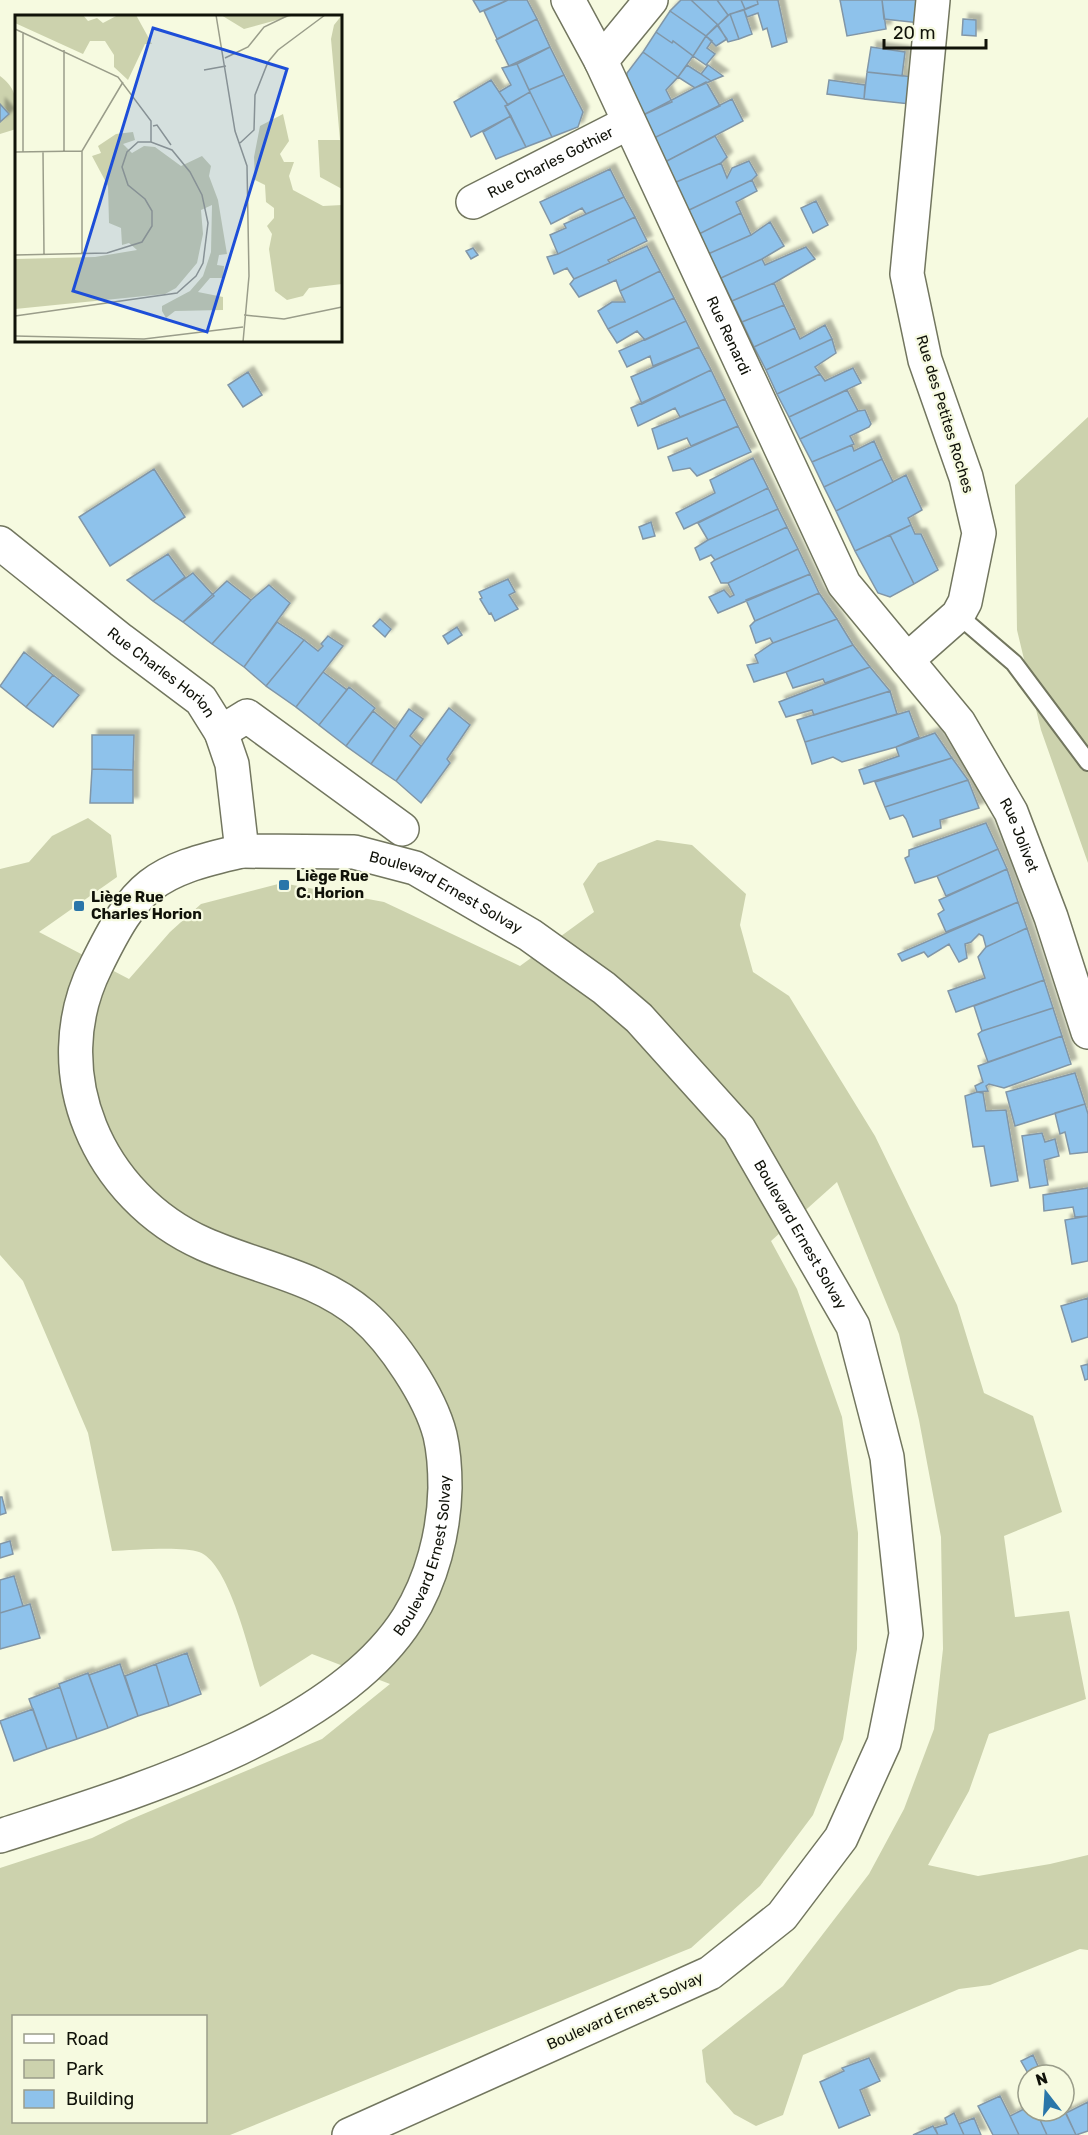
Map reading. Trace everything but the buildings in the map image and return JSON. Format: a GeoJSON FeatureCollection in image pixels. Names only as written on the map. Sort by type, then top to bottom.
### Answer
{"type":"FeatureCollection","features":[{"type":"Feature","properties":{"kind":"street","name":"Rue Renardi"},"geometry":{"type":"LineString","coordinates":[[568,0],[601,62],[844,584],[907,660]]}},
{"type":"Feature","properties":{"kind":"street"},"geometry":{"type":"LineString","coordinates":[[601,62],[651,0]]}},
{"type":"Feature","properties":{"kind":"street","name":"Rue des Petites Roches"},"geometry":{"type":"LineString","coordinates":[[907,660],[958,615],[965,602],[979,533],[966,477],[925,360],[907,274],[933,0]]}},
{"type":"Feature","properties":{"kind":"street","name":"Rue Charles Gothier"},"geometry":{"type":"LineString","coordinates":[[473,202],[628,123]]}},
{"type":"Feature","properties":{"kind":"street","name":"Rue Charles Horion"},"geometry":{"type":"LineString","coordinates":[[0,543],[121,640],[201,700],[222,732],[232,764],[242,851]]}},
{"type":"Feature","properties":{"kind":"street","name":"Rue Jolivet"},"geometry":{"type":"LineString","coordinates":[[907,660],[959,723],[1011,812],[1051,917],[1088,1032]]}},
{"type":"Feature","properties":{"kind":"street"},"geometry":{"type":"LineString","coordinates":[[222,732],[247,716],[402,829]]}},
{"type":"Feature","properties":{"kind":"street","name":"Boulevard Ernest Solvay"},"geometry":{"type":"LineString","coordinates":[[0,1836],[108,1801],[169,1778],[273,1731],[349,1681],[382,1651],[408,1618],[427,1580],[437,1550],[445,1510],[445,1477],[440,1434],[425,1398],[407,1367],[386,1338],[363,1315],[332,1294],[296,1276],[202,1243],[169,1224],[140,1200],[116,1175],[96,1143],[82,1108],[76,1070],[76,1031],[87,984],[113,930],[131,903],[145,888],[162,876],[198,861],[242,851],[354,852],[415,868],[530,935],[604,988],[639,1018],[739,1129],[853,1326],[887,1457],[906,1634],[884,1743],[841,1838],[782,1916],[710,1973],[349,2135]]}},
{"type":"Feature","properties":{"kind":"lane"},"geometry":{"type":"LineString","coordinates":[[958,615],[1014,663],[1088,762]]}},
{"type":"Feature","properties":{"kind":"green space"},"geometry":{"type":"Polygon","coordinates":[[[0,76],[11,87],[15,96],[15,129],[0,134],[0,76]]]}},
{"type":"Feature","properties":{"kind":"green space"},"geometry":{"type":"Polygon","coordinates":[[[1088,417],[1088,863],[1041,730],[1017,630],[1015,485],[1088,417]]]}},
{"type":"Feature","properties":{"kind":"green space"},"geometry":{"type":"Polygon","coordinates":[[[88,818],[111,835],[117,877],[39,932],[129,979],[170,932],[201,904],[282,883],[384,902],[520,966],[594,912],[583,884],[598,863],[657,840],[692,845],[746,894],[740,925],[753,972],[789,996],[875,1136],[957,1305],[984,1393],[1033,1416],[1062,1512],[1004,1536],[1015,1617],[1069,1611],[1086,1699],[989,1734],[969,1791],[928,1865],[978,1876],[1088,1855],[1088,1950],[1080,1949],[990,1985],[959,1989],[803,2055],[783,2115],[756,2126],[734,2114],[706,2082],[702,2050],[783,1986],[869,1874],[904,1809],[934,1729],[943,1649],[941,1537],[919,1420],[899,1334],[837,1182],[771,1241],[797,1289],[842,1417],[858,1533],[857,1649],[843,1739],[813,1815],[760,1886],[691,1948],[230,2135],[0,2135],[0,1868],[92,1838],[129,1820],[322,1739],[390,1684],[312,1654],[260,1687],[229,1591],[210,1560],[199,1552],[181,1549],[112,1551],[88,1433],[23,1281],[0,1255],[0,869],[29,862],[52,836],[88,818]]]}},
{"type":"Feature","properties":{"kind":"place","name":"Liège Rue C. Horion"},"geometry":{"type":"Point","coordinates":[284,885]}},
{"type":"Feature","properties":{"kind":"place","name":"Liège Rue Charles Horion"},"geometry":{"type":"Point","coordinates":[79,906]}}]}
